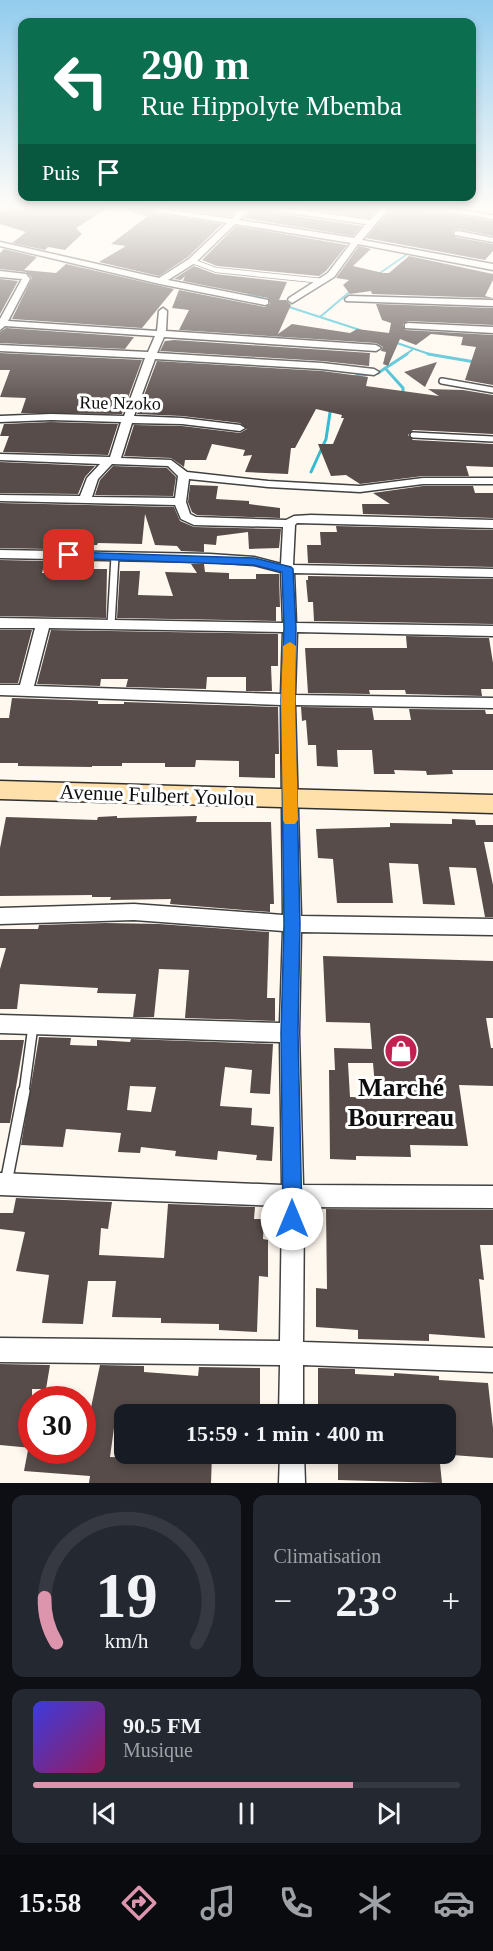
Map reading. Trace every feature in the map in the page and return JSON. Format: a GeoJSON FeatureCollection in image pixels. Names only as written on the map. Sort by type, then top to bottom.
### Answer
{"type":"FeatureCollection","features":[{"type":"Feature","properties":{"kind":"main road","name":"Avenue Fulbert Youlou"},"geometry":{"type":"LineString","coordinates":[[0,790],[493,804]]}},
{"type":"Feature","properties":{"kind":"street"},"geometry":{"type":"LineString","coordinates":[[14,275],[27,279],[1,324],[376,348]]}},
{"type":"Feature","properties":{"kind":"street"},"geometry":{"type":"LineString","coordinates":[[135,275],[266,302]]}},
{"type":"Feature","properties":{"kind":"street"},"geometry":{"type":"LineString","coordinates":[[160,281],[169,275]]}},
{"type":"Feature","properties":{"kind":"street"},"geometry":{"type":"LineString","coordinates":[[292,300],[331,275]]}},
{"type":"Feature","properties":{"kind":"street"},"geometry":{"type":"LineString","coordinates":[[349,299],[493,303]]}},
{"type":"Feature","properties":{"kind":"street"},"geometry":{"type":"LineString","coordinates":[[85,499],[93,478],[112,459],[161,333],[164,310]]}},
{"type":"Feature","properties":{"kind":"street"},"geometry":{"type":"LineString","coordinates":[[408,326],[493,330]]}},
{"type":"Feature","properties":{"kind":"street"},"geometry":{"type":"LineString","coordinates":[[0,348],[151,354],[232,361],[340,366],[374,372]]}},
{"type":"Feature","properties":{"kind":"street","name":"Rue Nzoko"},"geometry":{"type":"LineString","coordinates":[[0,419],[127,419],[205,422],[240,428]]}},
{"type":"Feature","properties":{"kind":"street"},"geometry":{"type":"LineString","coordinates":[[0,457],[112,459],[171,463],[184,475],[268,484],[360,489],[423,481],[493,481]]}},
{"type":"Feature","properties":{"kind":"street"},"geometry":{"type":"LineString","coordinates":[[184,475],[180,502],[185,516],[195,521],[289,524],[294,520],[311,519],[493,524]]}},
{"type":"Feature","properties":{"kind":"street"},"geometry":{"type":"LineString","coordinates":[[0,498],[180,502]]}},
{"type":"Feature","properties":{"kind":"street"},"geometry":{"type":"LineString","coordinates":[[289,524],[287,569],[290,628],[288,700],[292,924],[289,1033],[293,1197],[291,1404]]}},
{"type":"Feature","properties":{"kind":"street"},"geometry":{"type":"LineString","coordinates":[[0,554],[254,561],[287,569],[493,573]]}},
{"type":"Feature","properties":{"kind":"street"},"geometry":{"type":"LineString","coordinates":[[0,622],[493,632]]}},
{"type":"Feature","properties":{"kind":"street"},"geometry":{"type":"LineString","coordinates":[[26,690],[43,624]]}},
{"type":"Feature","properties":{"kind":"street"},"geometry":{"type":"LineString","coordinates":[[0,690],[288,700],[493,703]]}},
{"type":"Feature","properties":{"kind":"street"},"geometry":{"type":"LineString","coordinates":[[0,916],[134,912],[292,924],[493,927]]}},
{"type":"Feature","properties":{"kind":"street"},"geometry":{"type":"LineString","coordinates":[[0,1024],[289,1033]]}},
{"type":"Feature","properties":{"kind":"street"},"geometry":{"type":"LineString","coordinates":[[3,1184],[293,1197],[493,1197]]}},
{"type":"Feature","properties":{"kind":"street"},"geometry":{"type":"LineString","coordinates":[[0,1350],[290,1353],[493,1360]]}},
{"type":"Feature","properties":{"kind":"street"},"geometry":{"type":"LineString","coordinates":[[292,1464],[292,1483]]}},
{"type":"Feature","properties":{"kind":"lane"},"geometry":{"type":"LineString","coordinates":[[267,275],[323,281]]}},
{"type":"Feature","properties":{"kind":"lane"},"geometry":{"type":"LineString","coordinates":[[442,381],[493,390]]}},
{"type":"Feature","properties":{"kind":"lane"},"geometry":{"type":"LineString","coordinates":[[413,435],[493,439]]}},
{"type":"Feature","properties":{"kind":"lane"},"geometry":{"type":"LineString","coordinates":[[111,625],[115,556]]}},
{"type":"Feature","properties":{"kind":"lane"},"geometry":{"type":"LineString","coordinates":[[3,1184],[22,1104],[33,1024]]}},
{"type":"Feature","properties":{"kind":"building"},"geometry":{"type":"Polygon","coordinates":[[[29,275],[114,275],[174,289],[142,328],[12,319],[32,278],[29,275]]]}},
{"type":"Feature","properties":{"kind":"building"},"geometry":{"type":"Polygon","coordinates":[[[180,275],[226,275],[287,282],[279,300],[286,300],[291,305],[278,334],[292,324],[350,333],[357,329],[389,333],[391,323],[382,320],[376,304],[493,308],[493,325],[408,321],[403,324],[405,330],[493,335],[493,385],[465,380],[476,347],[461,345],[463,337],[431,334],[416,345],[400,339],[388,366],[383,364],[386,352],[381,351],[383,347],[376,343],[179,330],[189,310],[172,308],[179,290],[265,307],[270,304],[268,298],[183,281],[185,276],[181,280],[174,279],[180,275]]]}},
{"type":"Feature","properties":{"kind":"building"},"geometry":{"type":"Polygon","coordinates":[[[338,275],[493,275],[485,296],[493,298],[372,294],[371,291],[350,294],[343,285],[349,280],[336,278],[338,275]]]}},
{"type":"Feature","properties":{"kind":"building"},"geometry":{"type":"Polygon","coordinates":[[[0,279],[18,281],[0,314],[0,279]]]}},
{"type":"Feature","properties":{"kind":"building"},"geometry":{"type":"Polygon","coordinates":[[[6,328],[134,337],[125,349],[0,343],[0,332],[6,328]]]}},
{"type":"Feature","properties":{"kind":"building"},"geometry":{"type":"Polygon","coordinates":[[[165,341],[370,353],[369,366],[160,351],[165,341]]]}},
{"type":"Feature","properties":{"kind":"building"},"geometry":{"type":"Polygon","coordinates":[[[0,353],[142,360],[122,414],[21,413],[26,398],[0,397],[10,370],[0,370],[0,353]]]}},
{"type":"Feature","properties":{"kind":"building"},"geometry":{"type":"Polygon","coordinates":[[[157,361],[322,371],[368,377],[366,386],[439,396],[428,389],[463,390],[493,395],[493,434],[413,430],[408,435],[413,440],[493,444],[493,467],[466,466],[469,476],[423,476],[360,484],[346,475],[331,476],[318,444],[333,444],[344,418],[341,418],[342,415],[316,409],[295,448],[291,448],[288,474],[245,472],[252,455],[243,456],[245,450],[212,444],[206,460],[185,460],[184,467],[171,458],[124,456],[134,425],[182,426],[240,433],[247,429],[240,423],[182,416],[137,414],[157,361]]]}},
{"type":"Feature","properties":{"kind":"building"},"geometry":{"type":"Polygon","coordinates":[[[437,362],[425,387],[404,372],[437,362]]]}},
{"type":"Feature","properties":{"kind":"building"},"geometry":{"type":"Polygon","coordinates":[[[51,422],[118,424],[108,455],[3,452],[9,436],[0,436],[4,424],[51,422]]]}},
{"type":"Feature","properties":{"kind":"building"},"geometry":{"type":"Polygon","coordinates":[[[0,462],[95,466],[85,477],[78,494],[0,493],[0,462]]]}},
{"type":"Feature","properties":{"kind":"building"},"geometry":{"type":"Polygon","coordinates":[[[113,466],[167,468],[176,477],[173,496],[95,495],[100,480],[113,466]]]}},
{"type":"Feature","properties":{"kind":"building"},"geometry":{"type":"Polygon","coordinates":[[[190,485],[218,486],[216,499],[249,501],[249,504],[280,508],[280,518],[197,515],[192,512],[188,502],[190,485]]]}},
{"type":"Feature","properties":{"kind":"building"},"geometry":{"type":"Polygon","coordinates":[[[423,486],[473,486],[475,493],[493,493],[493,518],[363,514],[362,504],[390,504],[373,493],[423,486]]]}},
{"type":"Feature","properties":{"kind":"building"},"geometry":{"type":"Polygon","coordinates":[[[0,503],[174,507],[180,521],[194,527],[281,529],[279,548],[249,549],[248,532],[217,536],[216,545],[204,544],[204,552],[181,551],[177,546],[155,545],[145,514],[142,544],[48,545],[47,549],[0,548],[0,503]]]}},
{"type":"Feature","properties":{"kind":"building"},"geometry":{"type":"Polygon","coordinates":[[[336,526],[493,530],[493,567],[308,563],[307,545],[321,545],[320,532],[337,532],[336,526]]]}},
{"type":"Feature","properties":{"kind":"building"},"geometry":{"type":"Polygon","coordinates":[[[0,560],[45,561],[42,573],[82,573],[82,569],[107,569],[106,618],[0,616],[0,560]]]}},
{"type":"Feature","properties":{"kind":"building"},"geometry":{"type":"Polygon","coordinates":[[[191,564],[204,564],[205,572],[229,573],[229,579],[256,579],[256,574],[279,574],[280,607],[276,607],[276,621],[117,618],[120,571],[140,571],[138,595],[173,596],[165,572],[197,573],[191,564]]]}},
{"type":"Feature","properties":{"kind":"building"},"geometry":{"type":"Polygon","coordinates":[[[308,576],[493,579],[493,624],[314,621],[313,602],[308,602],[306,580],[308,576]]]}},
{"type":"Feature","properties":{"kind":"building"},"geometry":{"type":"Polygon","coordinates":[[[0,630],[32,630],[18,683],[0,683],[0,630]]]}},
{"type":"Feature","properties":{"kind":"building"},"geometry":{"type":"Polygon","coordinates":[[[51,630],[278,634],[278,666],[271,666],[272,691],[246,691],[246,677],[207,677],[206,689],[126,687],[128,679],[101,679],[100,686],[37,684],[51,630]]]}},
{"type":"Feature","properties":{"kind":"building"},"geometry":{"type":"Polygon","coordinates":[[[406,636],[489,638],[493,663],[493,689],[481,689],[482,696],[406,694],[405,690],[369,690],[370,694],[308,693],[305,648],[407,648],[406,636]]]}},
{"type":"Feature","properties":{"kind":"building"},"geometry":{"type":"Polygon","coordinates":[[[12,698],[98,701],[98,704],[124,704],[124,702],[278,707],[279,754],[275,754],[275,778],[239,777],[239,761],[196,760],[195,767],[165,767],[165,763],[122,763],[122,766],[92,767],[18,766],[18,763],[0,763],[0,718],[9,718],[12,698]]]}},
{"type":"Feature","properties":{"kind":"building"},"geometry":{"type":"Polygon","coordinates":[[[301,707],[372,708],[374,720],[411,720],[409,709],[485,710],[486,714],[493,714],[493,770],[452,770],[453,774],[427,775],[426,771],[394,770],[395,774],[374,774],[372,750],[337,750],[338,767],[317,766],[316,745],[308,745],[306,720],[302,721],[301,707]]]}},
{"type":"Feature","properties":{"kind":"building"},"geometry":{"type":"Polygon","coordinates":[[[117,816],[117,818],[197,816],[196,822],[271,822],[274,904],[270,904],[270,912],[170,904],[171,899],[110,900],[111,897],[92,897],[92,895],[0,896],[0,848],[6,817],[97,820],[98,817],[117,816]]]}},
{"type":"Feature","properties":{"kind":"building"},"geometry":{"type":"Polygon","coordinates":[[[452,819],[475,820],[476,825],[493,825],[493,842],[484,842],[493,885],[493,917],[485,917],[476,868],[449,867],[455,905],[423,904],[418,864],[389,863],[393,903],[337,903],[333,859],[318,858],[316,829],[390,827],[390,823],[452,824],[452,819]]]}},
{"type":"Feature","properties":{"kind":"building"},"geometry":{"type":"Polygon","coordinates":[[[159,924],[269,932],[267,998],[275,998],[275,1021],[185,1018],[189,970],[159,969],[154,1017],[133,1017],[136,994],[97,993],[98,988],[20,984],[17,1009],[0,1009],[0,969],[6,948],[0,948],[0,929],[38,929],[39,925],[159,924]]]}},
{"type":"Feature","properties":{"kind":"building","name":"Marché Bourreau"},"geometry":{"type":"Polygon","coordinates":[[[323,956],[493,961],[493,1018],[486,1018],[491,1048],[493,1048],[493,1086],[459,1085],[468,1146],[410,1145],[411,1157],[356,1156],[356,1160],[330,1159],[329,1070],[335,1070],[334,1048],[372,1049],[370,1023],[326,1022],[323,956]],[[348,1063],[350,1097],[376,1098],[373,1063],[348,1063]]]}},
{"type":"Feature","properties":{"kind":"building"},"geometry":{"type":"Polygon","coordinates":[[[39,1037],[71,1038],[70,1045],[97,1046],[97,1040],[130,1042],[131,1039],[273,1044],[270,1094],[250,1093],[252,1070],[225,1067],[220,1106],[252,1108],[251,1125],[274,1127],[272,1161],[256,1160],[257,1155],[218,1151],[217,1160],[175,1156],[176,1151],[141,1147],[140,1153],[118,1152],[121,1133],[66,1129],[63,1147],[21,1145],[39,1037]],[[130,1086],[127,1110],[151,1112],[156,1087],[130,1086]]]}},
{"type":"Feature","properties":{"kind":"building"},"geometry":{"type":"Polygon","coordinates":[[[0,1040],[24,1040],[10,1123],[0,1123],[0,1040]]]}},
{"type":"Feature","properties":{"kind":"building"},"geometry":{"type":"Polygon","coordinates":[[[16,1198],[112,1202],[108,1229],[101,1228],[99,1255],[164,1258],[168,1204],[255,1207],[254,1219],[264,1219],[263,1239],[268,1240],[268,1277],[259,1276],[257,1332],[219,1330],[219,1324],[161,1323],[161,1318],[112,1317],[116,1281],[88,1281],[83,1324],[42,1323],[49,1275],[16,1271],[25,1232],[0,1229],[0,1213],[13,1213],[16,1198]]]}},
{"type":"Feature","properties":{"kind":"building"},"geometry":{"type":"Polygon","coordinates":[[[326,1209],[493,1210],[493,1245],[480,1245],[484,1280],[479,1279],[485,1338],[429,1334],[429,1341],[358,1339],[358,1330],[316,1327],[316,1288],[327,1289],[326,1209]]]}},
{"type":"Feature","properties":{"kind":"building"},"geometry":{"type":"Polygon","coordinates":[[[0,1364],[50,1365],[46,1386],[18,1386],[18,1447],[0,1445],[0,1364]]]}},
{"type":"Feature","properties":{"kind":"building"},"geometry":{"type":"Polygon","coordinates":[[[100,1365],[144,1366],[144,1372],[198,1376],[199,1367],[260,1368],[260,1404],[114,1404],[114,1428],[110,1457],[114,1457],[114,1464],[212,1464],[211,1483],[89,1483],[90,1476],[24,1471],[25,1464],[96,1464],[96,1386],[100,1365]]]}},
{"type":"Feature","properties":{"kind":"building"},"geometry":{"type":"Polygon","coordinates":[[[318,1368],[355,1369],[355,1374],[394,1376],[394,1373],[439,1376],[439,1380],[488,1383],[493,1428],[493,1458],[456,1455],[456,1404],[318,1404],[318,1368]]]}},
{"type":"Feature","properties":{"kind":"building"},"geometry":{"type":"Polygon","coordinates":[[[338,1464],[440,1464],[442,1483],[338,1480],[338,1464]]]}},
{"type":"Feature","properties":{"kind":"waterway"},"geometry":{"type":"LineString","coordinates":[[320,317],[353,289]]}},
{"type":"Feature","properties":{"kind":"waterway"},"geometry":{"type":"LineString","coordinates":[[249,294],[272,301]]}},
{"type":"Feature","properties":{"kind":"waterway"},"geometry":{"type":"LineString","coordinates":[[286,306],[360,330]]}},
{"type":"Feature","properties":{"kind":"waterway"},"geometry":{"type":"LineString","coordinates":[[394,342],[430,354]]}},
{"type":"Feature","properties":{"kind":"waterway"},"geometry":{"type":"LineString","coordinates":[[405,355],[412,350]]}},
{"type":"Feature","properties":{"kind":"waterway"},"geometry":{"type":"LineString","coordinates":[[385,368],[407,354]]}},
{"type":"Feature","properties":{"kind":"waterway"},"geometry":{"type":"LineString","coordinates":[[430,354],[475,362]]}},
{"type":"Feature","properties":{"kind":"waterway"},"geometry":{"type":"LineString","coordinates":[[356,376],[378,373],[385,368]]}},
{"type":"Feature","properties":{"kind":"waterway"},"geometry":{"type":"LineString","coordinates":[[385,368],[403,388],[403,397]]}},
{"type":"Feature","properties":{"kind":"waterway"},"geometry":{"type":"LineString","coordinates":[[311,472],[326,439],[331,406]]}},
{"type":"Feature","properties":{"kind":"slow traffic"},"geometry":{"type":"LineString","coordinates":[[290,646],[288,700],[290,820]]}},
{"type":"Feature","properties":{"kind":"place","name":"Marché Bourreau"},"geometry":{"type":"Point","coordinates":[401,1051]}},
{"type":"Feature","properties":{"kind":"route"},"geometry":{"type":"LineString","coordinates":[[69,555],[210,558],[254,561],[287,569],[290,628],[288,700],[292,924],[289,1033],[292,1219]]}}]}
